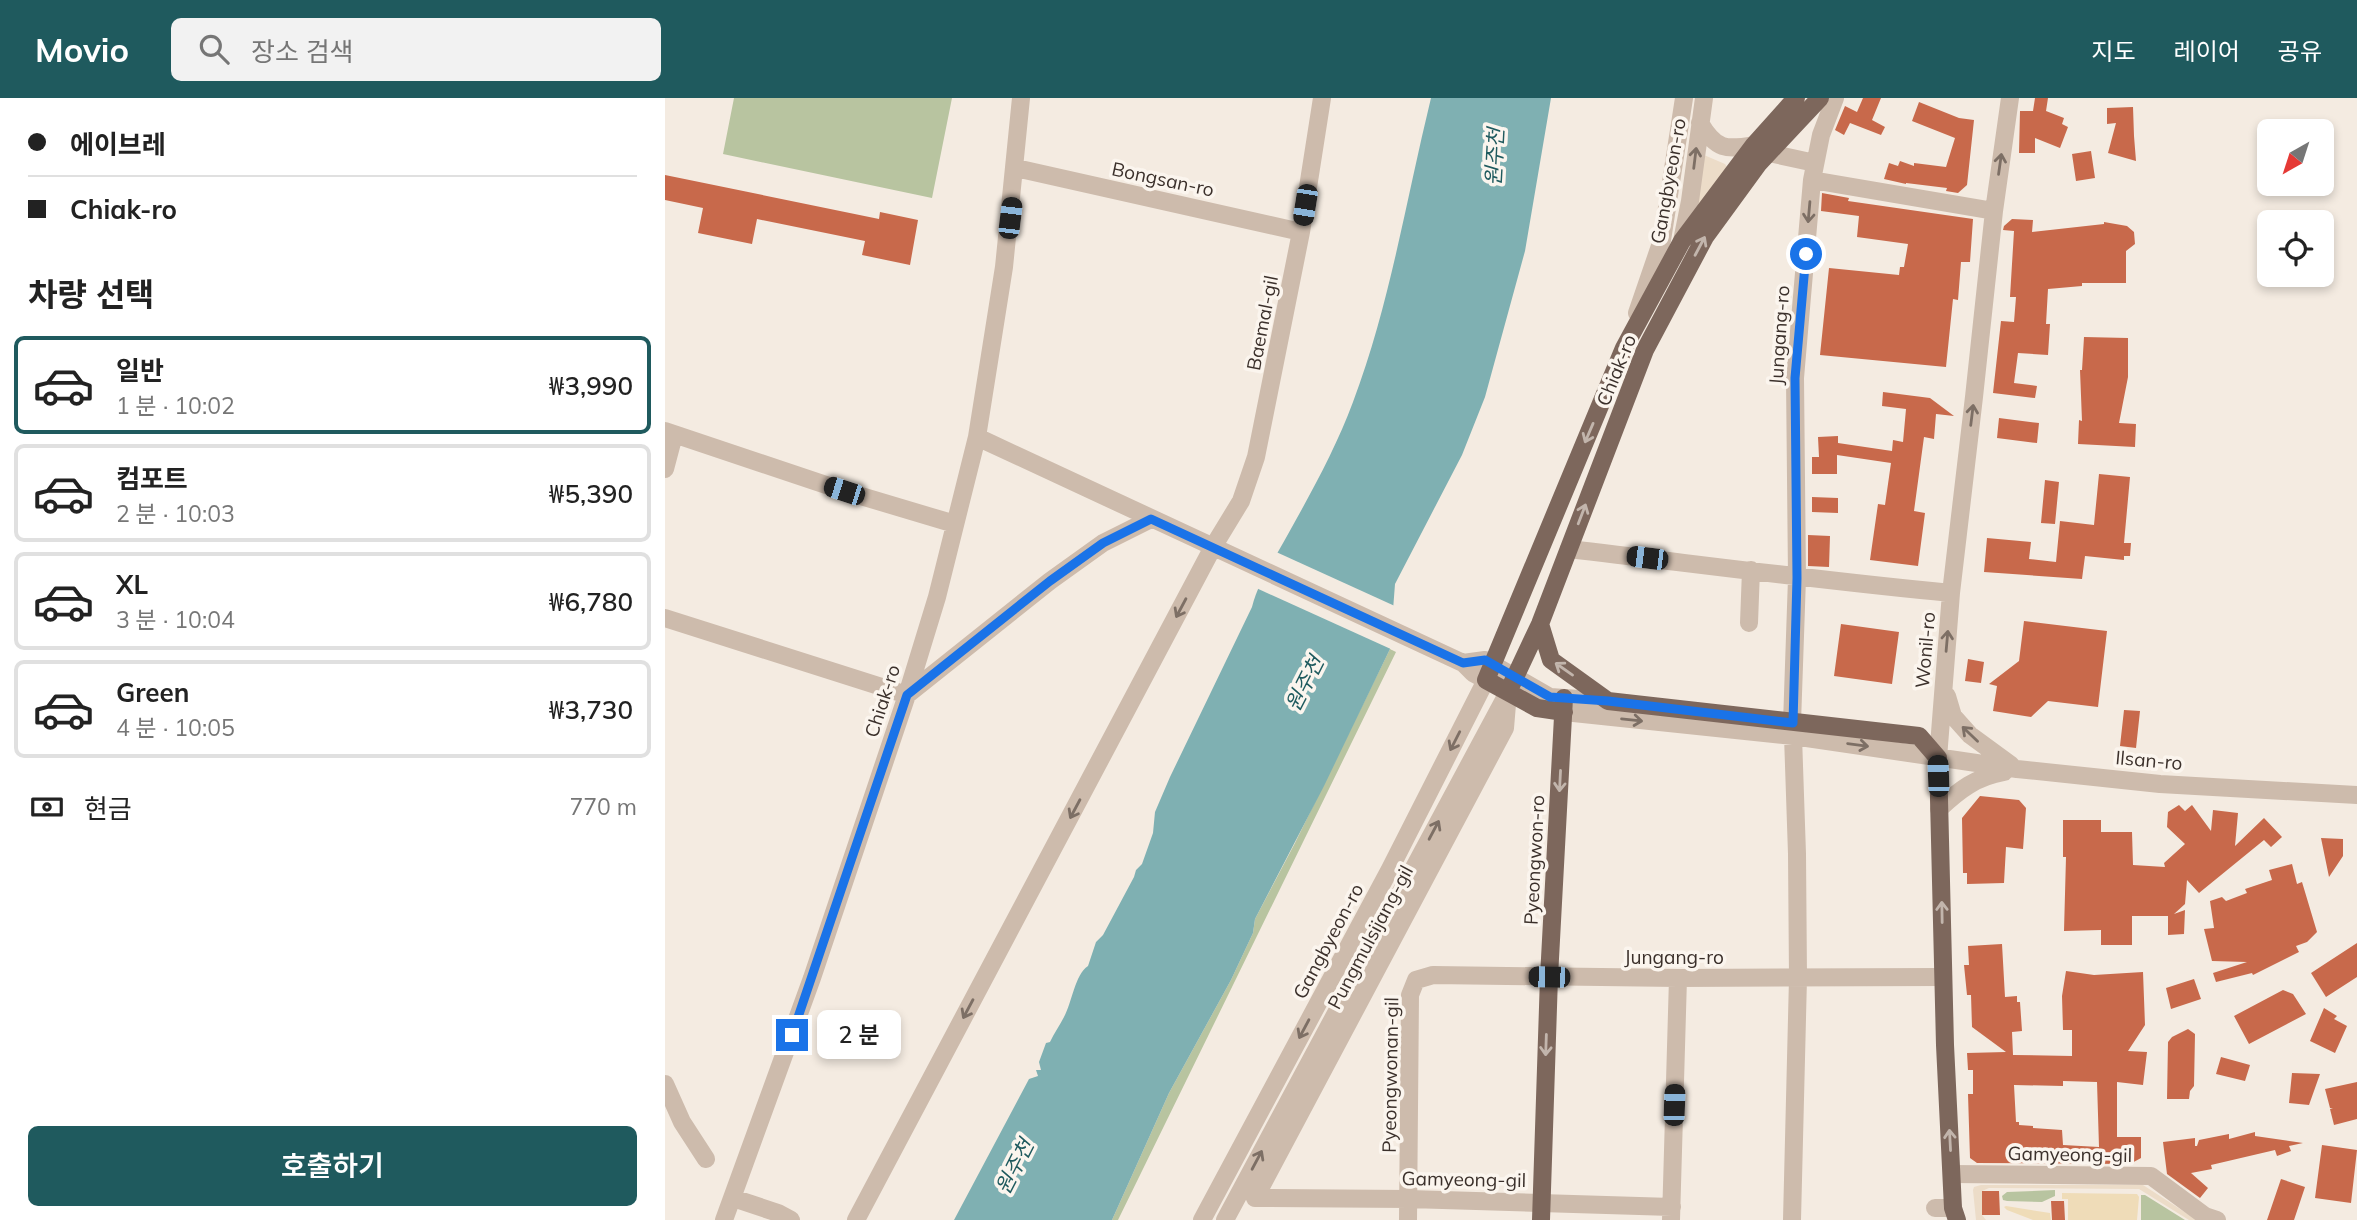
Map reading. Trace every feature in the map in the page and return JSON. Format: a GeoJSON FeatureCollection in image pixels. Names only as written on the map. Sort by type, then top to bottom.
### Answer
{"type":"FeatureCollection","features":[{"type":"Feature","properties":{"kind":"main road","name":"Chiak-ro"},"geometry":{"type":"LineString","coordinates":[[1511,684],[1540,624],[1645,350],[1705,237],[1796,98]]}},
{"type":"Feature","properties":{"kind":"main road","name":"Chiak-ro"},"geometry":{"type":"LineString","coordinates":[[1489,672],[1624,348],[1682,241],[1762,149],[1820,98]]}},
{"type":"Feature","properties":{"kind":"main road","name":"Gangbyeon-ro"},"geometry":{"type":"LineString","coordinates":[[1645,350],[1682,241]]}},
{"type":"Feature","properties":{"kind":"main road"},"geometry":{"type":"LineString","coordinates":[[1540,624],[1551,660],[1608,701],[1793,729],[1919,736],[1938,758]]}},
{"type":"Feature","properties":{"kind":"main road"},"geometry":{"type":"LineString","coordinates":[[1511,684],[1537,708],[1564,705]]}},
{"type":"Feature","properties":{"kind":"main road","name":"Pyeongwon-ro"},"geometry":{"type":"LineString","coordinates":[[1541,1211],[1549,977],[1564,705]]}},
{"type":"Feature","properties":{"kind":"main road","name":"Wonil-ro"},"geometry":{"type":"LineString","coordinates":[[1938,758],[1943,977],[1955,1214]]}},
{"type":"Feature","properties":{"kind":"street"},"geometry":{"type":"LineString","coordinates":[[1021,98],[1004,267],[977,437],[1463,663],[1485,660],[1489,672],[1511,684],[1225,1220]]}},
{"type":"Feature","properties":{"kind":"street","name":"Baemal-gil"},"geometry":{"type":"LineString","coordinates":[[856,1220],[1220,551],[1241,501],[1255,457],[1301,232],[1322,98]]}},
{"type":"Feature","properties":{"kind":"street","name":"Gangbyeon-ro"},"geometry":{"type":"LineString","coordinates":[[1624,348],[1662,240],[1684,98]]}},
{"type":"Feature","properties":{"kind":"street","name":"Gangbyeon-ro"},"geometry":{"type":"LineString","coordinates":[[1682,241],[1704,98]]}},
{"type":"Feature","properties":{"kind":"street","name":"Jungang-ro"},"geometry":{"type":"LineString","coordinates":[[1792,1220],[1798,978],[1793,729],[1797,578],[1795,378],[1814,171],[1821,135],[1835,98]]}},
{"type":"Feature","properties":{"kind":"street","name":"Wonil-ro"},"geometry":{"type":"LineString","coordinates":[[1938,758],[1951,593],[1994,211],[2010,98]]}},
{"type":"Feature","properties":{"kind":"street"},"geometry":{"type":"LineString","coordinates":[[1700,123],[1708,136],[1730,149],[1762,149],[1814,171],[1994,211]]}},
{"type":"Feature","properties":{"kind":"street","name":"Bongsan-ro"},"geometry":{"type":"LineString","coordinates":[[1016,168],[1301,232]]}},
{"type":"Feature","properties":{"kind":"street"},"geometry":{"type":"LineString","coordinates":[[665,468],[670,433],[844,491],[955,524]]}},
{"type":"Feature","properties":{"kind":"street","name":"Chiak-ro"},"geometry":{"type":"LineString","coordinates":[[724,1220],[812,978],[907,695],[937,597],[977,437]]}},
{"type":"Feature","properties":{"kind":"street"},"geometry":{"type":"LineString","coordinates":[[665,618],[907,695],[1050,581],[1103,543],[1151,519]]}},
{"type":"Feature","properties":{"kind":"street"},"geometry":{"type":"LineString","coordinates":[[1569,549],[1751,570],[1797,578],[1951,593]]}},
{"type":"Feature","properties":{"kind":"street"},"geometry":{"type":"LineString","coordinates":[[1749,623],[1751,570]]}},
{"type":"Feature","properties":{"kind":"street","name":"Gangbyeon-ro"},"geometry":{"type":"LineString","coordinates":[[1202,1220],[1383,881],[1489,672]]}},
{"type":"Feature","properties":{"kind":"street","name":"Pungmulsijang-gil"},"geometry":{"type":"LineString","coordinates":[[1255,1198],[1505,728],[1511,684]]}},
{"type":"Feature","properties":{"kind":"street"},"geometry":{"type":"LineString","coordinates":[[1943,684],[1953,716],[1969,735],[2017,769]]}},
{"type":"Feature","properties":{"kind":"street"},"geometry":{"type":"LineString","coordinates":[[1564,705],[1608,701]]}},
{"type":"Feature","properties":{"kind":"street"},"geometry":{"type":"LineString","coordinates":[[1564,705],[1793,729]]}},
{"type":"Feature","properties":{"kind":"street","name":"Ilsan-ro"},"geometry":{"type":"LineString","coordinates":[[1938,758],[2160,784],[2357,795]]}},
{"type":"Feature","properties":{"kind":"street"},"geometry":{"type":"LineString","coordinates":[[1939,809],[1959,790],[1984,776],[2017,769]]}},
{"type":"Feature","properties":{"kind":"street","name":"Pyeongwonan-gil"},"geometry":{"type":"LineString","coordinates":[[1408,1220],[1410,995],[1416,980],[1433,975],[1549,977]]}},
{"type":"Feature","properties":{"kind":"street","name":"Jungang-ro"},"geometry":{"type":"LineString","coordinates":[[1549,977],[1943,977]]}},
{"type":"Feature","properties":{"kind":"street","name":"Gamyeong-gil"},"geometry":{"type":"LineString","coordinates":[[1255,1198],[1409,1199],[1541,1211],[1671,1213],[1678,978]]}},
{"type":"Feature","properties":{"kind":"street"},"geometry":{"type":"LineString","coordinates":[[665,1084],[682,1122],[706,1159]]}},
{"type":"Feature","properties":{"kind":"street","name":"Gamyeong-gil"},"geometry":{"type":"LineString","coordinates":[[1951,1174],[2151,1176],[2209,1219]]}},
{"type":"Feature","properties":{"kind":"street"},"geometry":{"type":"LineString","coordinates":[[733,1198],[764,1220]]}},
{"type":"Feature","properties":{"kind":"street"},"geometry":{"type":"LineString","coordinates":[[733,1198],[791,1220]]}},
{"type":"Feature","properties":{"kind":"street"},"geometry":{"type":"LineString","coordinates":[[1935,1208],[1955,1214]]}},
{"type":"Feature","properties":{"kind":"green space"},"geometry":{"type":"Polygon","coordinates":[[[734,98],[952,98],[932,198],[723,154],[734,98]]]}},
{"type":"Feature","properties":{"kind":"green space"},"geometry":{"type":"Polygon","coordinates":[[[1390,649],[1396,652],[1118,1220],[1112,1220],[1169,1093],[1231,980],[1253,933],[1255,919],[1390,649]]]}},
{"type":"Feature","properties":{"kind":"green space"},"geometry":{"type":"Polygon","coordinates":[[[2055,1190],[2055,1196],[2042,1202],[2007,1201],[2003,1200],[2002,1196],[2007,1192],[2055,1190]]]}},
{"type":"Feature","properties":{"kind":"green space"},"geometry":{"type":"Polygon","coordinates":[[[2141,1195],[2145,1195],[2185,1220],[2141,1220],[2141,1195]]]}},
{"type":"Feature","properties":{"kind":"sand"},"geometry":{"type":"Polygon","coordinates":[[[2062,1193],[2137,1194],[2137,1220],[2068,1220],[2068,1199],[2062,1199],[2062,1193]]]}},
{"type":"Feature","properties":{"kind":"sand"},"geometry":{"type":"Polygon","coordinates":[[[2004,1207],[2050,1213],[2051,1220],[2033,1220],[2007,1210],[2004,1207]]]}},
{"type":"Feature","properties":{"kind":"shaded area"},"geometry":{"type":"Polygon","coordinates":[[[1704,155],[1725,164],[1729,170],[1692,224],[1704,155]]]}},
{"type":"Feature","properties":{"kind":"shaded area"},"geometry":{"type":"Polygon","coordinates":[[[1981,1185],[2143,1185],[2197,1220],[2189,1220],[2139,1189],[1989,1188],[1982,1191],[1982,1215],[1986,1220],[1976,1220],[1973,1190],[1981,1185]]]}},
{"type":"Feature","properties":{"kind":"water","name":"원주천"},"geometry":{"type":"Polygon","coordinates":[[[1431,98],[1551,98],[1525,251],[1485,397],[1462,455],[1395,584],[1390,649],[1324,786],[1255,919],[1253,933],[1231,980],[1169,1093],[1112,1220],[954,1220],[1029,1079],[1038,1076],[1036,1070],[1041,1070],[1039,1062],[1046,1043],[1050,1042],[1067,1011],[1096,942],[1103,935],[1136,870],[1142,864],[1153,833],[1155,812],[1170,777],[1263,579],[1314,487],[1346,419],[1377,328],[1431,98]]]}},
{"type":"Feature","properties":{"kind":"pier"},"geometry":{"type":"Polygon","coordinates":[[[1274,551],[1397,607],[1393,650],[1254,587],[1274,551]]]}},
{"type":"Feature","properties":{"kind":"building"},"geometry":{"type":"Polygon","coordinates":[[[1863,98],[1881,98],[1872,120],[1885,127],[1881,135],[1850,123],[1844,135],[1835,130],[1845,106],[1857,112],[1863,98]]]}},
{"type":"Feature","properties":{"kind":"building"},"geometry":{"type":"Polygon","coordinates":[[[2035,98],[2048,98],[2046,111],[2064,118],[2062,124],[2068,127],[2060,148],[2035,138],[2035,153],[2019,153],[2020,111],[2033,111],[2035,98]]]}},
{"type":"Feature","properties":{"kind":"building"},"geometry":{"type":"Polygon","coordinates":[[[1919,102],[1959,118],[1974,120],[1967,185],[1958,193],[1946,191],[1947,188],[1884,179],[1889,163],[1898,166],[1900,161],[1914,166],[1914,163],[1946,167],[1955,138],[1912,121],[1919,102]]]}},
{"type":"Feature","properties":{"kind":"building"},"geometry":{"type":"Polygon","coordinates":[[[2133,107],[2136,161],[2108,153],[2116,123],[2107,124],[2107,108],[2133,107]]]}},
{"type":"Feature","properties":{"kind":"building"},"geometry":{"type":"Polygon","coordinates":[[[2091,151],[2095,178],[2076,181],[2072,154],[2091,151]]]}},
{"type":"Feature","properties":{"kind":"building"},"geometry":{"type":"Polygon","coordinates":[[[665,175],[879,219],[880,212],[918,220],[910,265],[862,255],[865,241],[757,219],[752,244],[698,233],[703,208],[665,200],[665,175]]]}},
{"type":"Feature","properties":{"kind":"building"},"geometry":{"type":"Polygon","coordinates":[[[1822,193],[1849,198],[1848,201],[1973,219],[1970,262],[1961,262],[1958,300],[1953,299],[1946,367],[1820,355],[1829,268],[1899,275],[1900,267],[1904,267],[1908,244],[1857,237],[1859,216],[1821,211],[1822,193]]]}},
{"type":"Feature","properties":{"kind":"building"},"geometry":{"type":"Polygon","coordinates":[[[2012,219],[2033,220],[2032,232],[2104,222],[2127,226],[2134,232],[2135,244],[2126,251],[2126,283],[2082,283],[2082,286],[2048,289],[2048,355],[2018,353],[2014,383],[2037,386],[2035,398],[1993,393],[2001,321],[2014,322],[2016,297],[2010,297],[2014,231],[2003,230],[2012,219]]]}},
{"type":"Feature","properties":{"kind":"building"},"geometry":{"type":"Polygon","coordinates":[[[2084,337],[2128,338],[2128,377],[2119,423],[2136,424],[2135,447],[2078,444],[2079,420],[2082,421],[2080,370],[2084,337]]]}},
{"type":"Feature","properties":{"kind":"building"},"geometry":{"type":"Polygon","coordinates":[[[1883,392],[1930,398],[1954,416],[1936,414],[1934,439],[1924,437],[1914,511],[1925,513],[1918,566],[1870,560],[1878,504],[1885,505],[1891,463],[1837,455],[1837,474],[1812,474],[1812,457],[1819,457],[1818,437],[1838,436],[1838,443],[1892,451],[1893,440],[1903,442],[1906,409],[1882,406],[1883,392]]]}},
{"type":"Feature","properties":{"kind":"building"},"geometry":{"type":"Polygon","coordinates":[[[1999,418],[2039,423],[2037,443],[1997,438],[1999,418]]]}},
{"type":"Feature","properties":{"kind":"building"},"geometry":{"type":"Polygon","coordinates":[[[2099,474],[2130,477],[2124,543],[2131,543],[2130,556],[2124,556],[2124,560],[2085,556],[2082,579],[1984,572],[1987,538],[2031,542],[2029,559],[2056,562],[2060,521],[2094,525],[2099,474]]]}},
{"type":"Feature","properties":{"kind":"building"},"geometry":{"type":"Polygon","coordinates":[[[2045,480],[2059,482],[2055,524],[2041,523],[2045,480]]]}},
{"type":"Feature","properties":{"kind":"building"},"geometry":{"type":"Polygon","coordinates":[[[1812,497],[1838,498],[1838,513],[1812,512],[1812,497]]]}},
{"type":"Feature","properties":{"kind":"building"},"geometry":{"type":"Polygon","coordinates":[[[1808,535],[1830,536],[1829,567],[1808,566],[1808,535]]]}},
{"type":"Feature","properties":{"kind":"building"},"geometry":{"type":"Polygon","coordinates":[[[2024,621],[2107,631],[2098,707],[2048,701],[2031,717],[1993,711],[1997,686],[1989,684],[2019,661],[2024,621]]]}},
{"type":"Feature","properties":{"kind":"building"},"geometry":{"type":"Polygon","coordinates":[[[1841,624],[1899,632],[1892,684],[1834,676],[1841,624]]]}},
{"type":"Feature","properties":{"kind":"building"},"geometry":{"type":"Polygon","coordinates":[[[1968,659],[1984,662],[1981,683],[1965,681],[1968,659]]]}},
{"type":"Feature","properties":{"kind":"building"},"geometry":{"type":"Polygon","coordinates":[[[2124,710],[2140,711],[2136,748],[2120,746],[2124,710]]]}},
{"type":"Feature","properties":{"kind":"building"},"geometry":{"type":"Polygon","coordinates":[[[1980,796],[2019,800],[2026,808],[2023,849],[2006,847],[2004,883],[1967,884],[1967,873],[1963,873],[1962,818],[1980,796]]]}},
{"type":"Feature","properties":{"kind":"building"},"geometry":{"type":"Polygon","coordinates":[[[2179,805],[2185,811],[2192,805],[2211,831],[2213,810],[2238,813],[2235,846],[2264,818],[2282,837],[2271,847],[2264,840],[2199,893],[2187,880],[2185,904],[2174,914],[2185,910],[2184,934],[2168,935],[2168,916],[2132,916],[2132,945],[2101,945],[2101,930],[2064,931],[2066,857],[2063,857],[2063,820],[2101,820],[2101,832],[2132,832],[2133,865],[2165,867],[2164,863],[2185,844],[2167,827],[2168,812],[2179,805]]]}},
{"type":"Feature","properties":{"kind":"building"},"geometry":{"type":"Polygon","coordinates":[[[2321,838],[2343,839],[2343,856],[2329,877],[2321,838]]]}},
{"type":"Feature","properties":{"kind":"building"},"geometry":{"type":"Polygon","coordinates":[[[2292,864],[2297,884],[2302,882],[2317,932],[2307,942],[2296,946],[2299,952],[2253,975],[2252,973],[2216,982],[2213,973],[2247,962],[2212,961],[2204,929],[2214,928],[2210,901],[2222,897],[2226,901],[2247,893],[2245,889],[2272,880],[2269,870],[2292,864]]]}},
{"type":"Feature","properties":{"kind":"building"},"geometry":{"type":"Polygon","coordinates":[[[2357,943],[2357,977],[2326,997],[2311,973],[2357,943]]]}},
{"type":"Feature","properties":{"kind":"building"},"geometry":{"type":"Polygon","coordinates":[[[2002,944],[2005,997],[2017,996],[2017,1002],[2020,1002],[2022,1031],[2012,1032],[2013,1055],[2072,1056],[2072,1030],[2063,1030],[2062,996],[2066,971],[2094,975],[2143,972],[2145,1025],[2128,1051],[2147,1052],[2143,1085],[2117,1082],[2117,1137],[2141,1137],[2141,1158],[2130,1164],[1977,1163],[1970,1158],[1968,1094],[1973,1094],[1973,1070],[1968,1070],[1967,1053],[2006,1052],[1972,1027],[1971,995],[1967,995],[1964,965],[1969,965],[1968,946],[2002,944]],[[2063,1081],[2063,1086],[2014,1085],[2016,1122],[2033,1128],[2062,1130],[2063,1145],[2099,1147],[2097,1082],[2063,1081]]]}},
{"type":"Feature","properties":{"kind":"building"},"geometry":{"type":"Polygon","coordinates":[[[2194,979],[2201,999],[2171,1009],[2166,988],[2194,979]]]}},
{"type":"Feature","properties":{"kind":"building"},"geometry":{"type":"Polygon","coordinates":[[[2283,990],[2293,994],[2306,1014],[2249,1044],[2234,1016],[2283,990]]]}},
{"type":"Feature","properties":{"kind":"building"},"geometry":{"type":"Polygon","coordinates":[[[2324,1008],[2337,1016],[2334,1019],[2347,1026],[2335,1053],[2310,1041],[2324,1008]]]}},
{"type":"Feature","properties":{"kind":"building"},"geometry":{"type":"Polygon","coordinates":[[[2188,1029],[2195,1034],[2194,1086],[2189,1099],[2167,1099],[2168,1042],[2188,1029]]]}},
{"type":"Feature","properties":{"kind":"building"},"geometry":{"type":"Polygon","coordinates":[[[2221,1057],[2250,1065],[2245,1081],[2216,1074],[2221,1057]]]}},
{"type":"Feature","properties":{"kind":"building"},"geometry":{"type":"Polygon","coordinates":[[[2292,1073],[2320,1074],[2309,1105],[2289,1103],[2292,1073]]]}},
{"type":"Feature","properties":{"kind":"building"},"geometry":{"type":"Polygon","coordinates":[[[2357,1082],[2357,1119],[2334,1125],[2330,1109],[2333,1108],[2330,1108],[2325,1089],[2357,1082]]]}},
{"type":"Feature","properties":{"kind":"building"},"geometry":{"type":"Polygon","coordinates":[[[2255,1132],[2255,1136],[2303,1143],[2289,1146],[2291,1151],[2277,1156],[2275,1150],[2211,1165],[2212,1169],[2191,1173],[2208,1188],[2200,1198],[2167,1174],[2163,1142],[2195,1138],[2197,1146],[2199,1140],[2229,1134],[2229,1139],[2255,1132]]]}},
{"type":"Feature","properties":{"kind":"building"},"geometry":{"type":"Polygon","coordinates":[[[2322,1145],[2357,1150],[2351,1203],[2315,1198],[2322,1145]]]}},
{"type":"Feature","properties":{"kind":"building"},"geometry":{"type":"Polygon","coordinates":[[[2281,1179],[2305,1187],[2294,1220],[2267,1220],[2281,1179]]]}},
{"type":"Feature","properties":{"kind":"building"},"geometry":{"type":"Polygon","coordinates":[[[1982,1191],[1999,1191],[2000,1215],[1982,1215],[1982,1191]]]}},
{"type":"Feature","properties":{"kind":"building"},"geometry":{"type":"Polygon","coordinates":[[[2051,1201],[2064,1201],[2065,1220],[2052,1220],[2051,1201]]]}},
{"type":"Feature","properties":{"kind":"route"},"geometry":{"type":"LineString","coordinates":[[792,1035],[907,695],[1050,581],[1103,543],[1151,519],[1463,663],[1485,660],[1550,697],[1608,701],[1793,723],[1797,578],[1795,378],[1806,254]]}}]}
